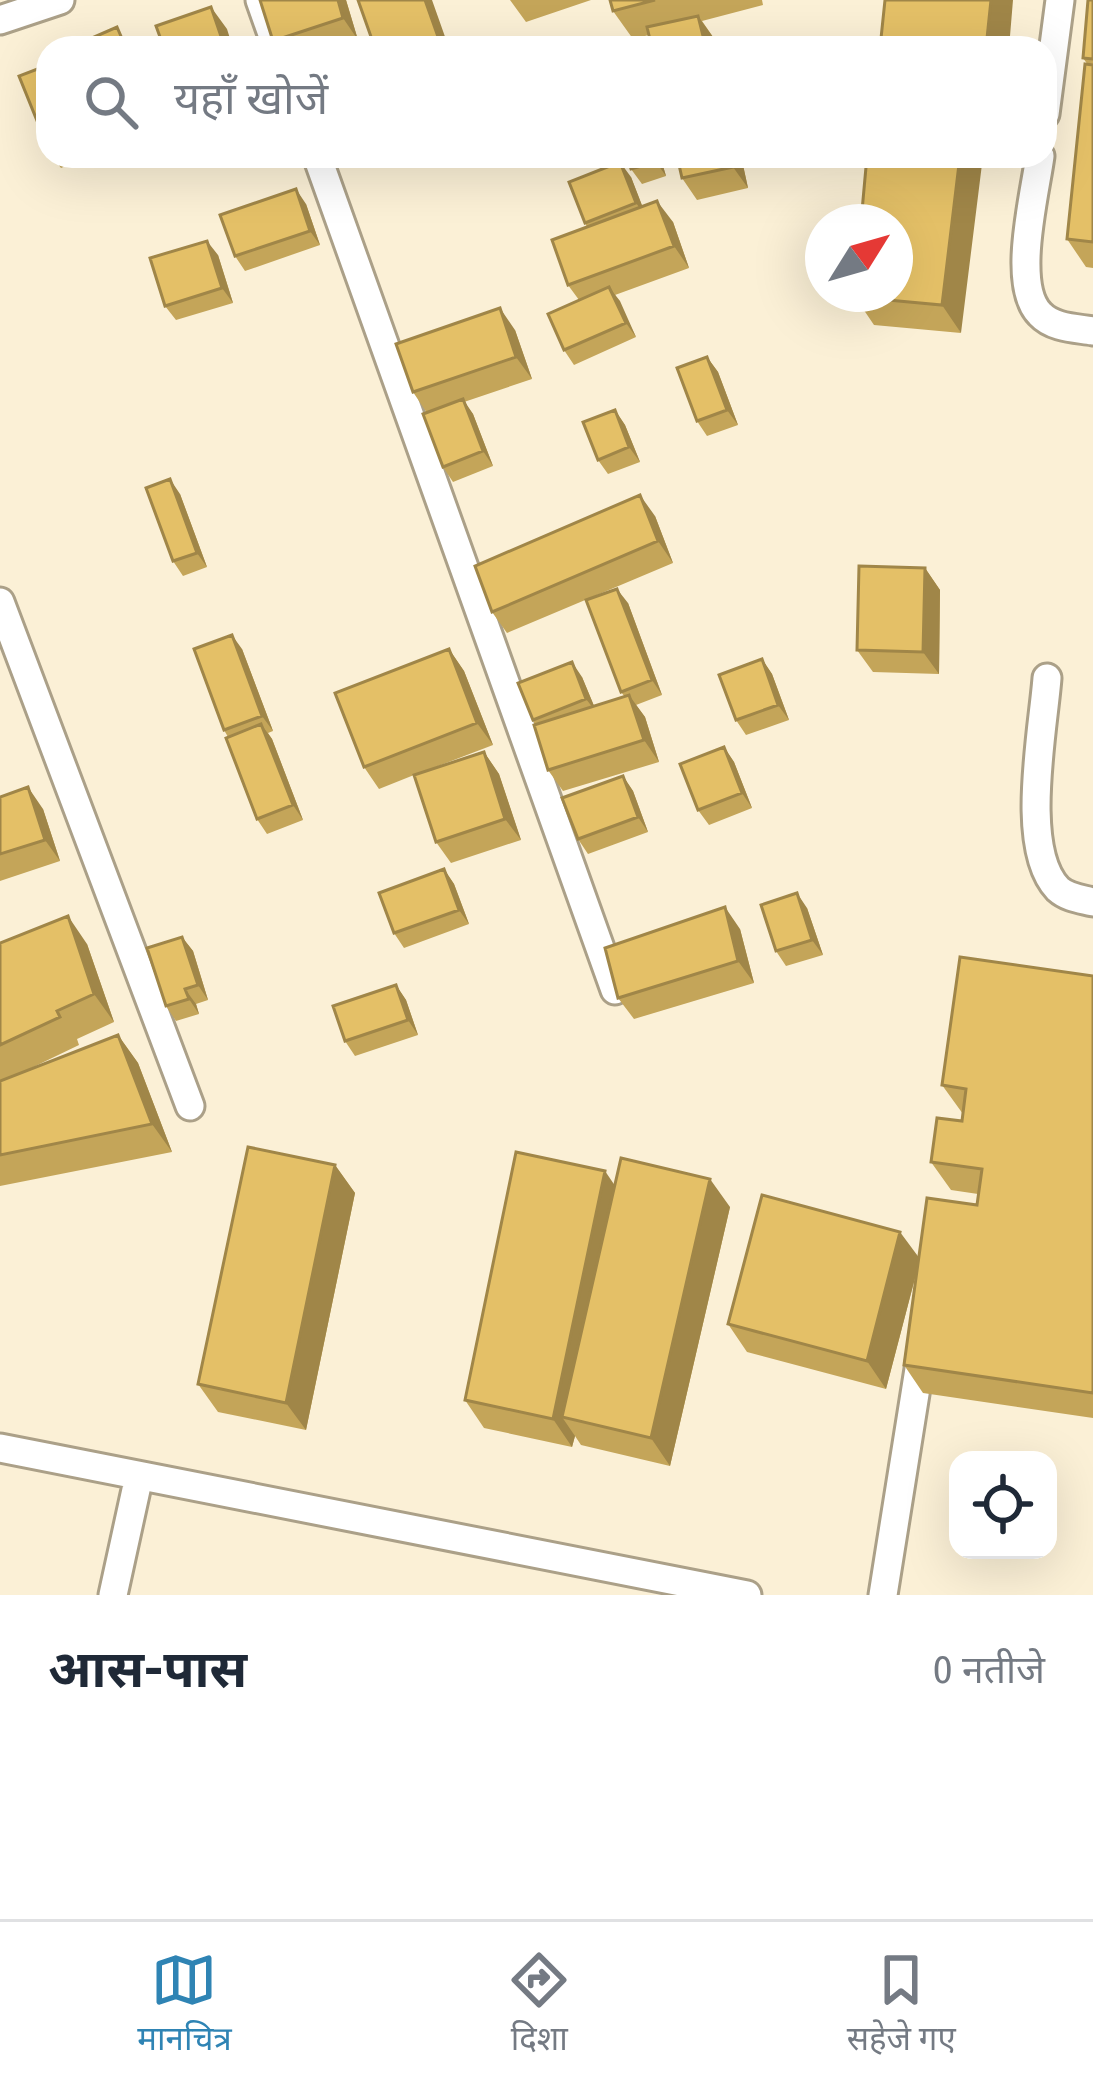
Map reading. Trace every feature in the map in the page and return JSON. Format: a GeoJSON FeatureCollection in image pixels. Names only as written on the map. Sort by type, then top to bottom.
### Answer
{"type":"FeatureCollection","features":[{"type":"Feature","properties":{"kind":"street"},"geometry":{"type":"LineString","coordinates":[[0,20],[60,0]]}},
{"type":"Feature","properties":{"kind":"street"},"geometry":{"type":"LineString","coordinates":[[260,0],[274,36]]}},
{"type":"Feature","properties":{"kind":"street"},"geometry":{"type":"LineString","coordinates":[[1055,36],[1060,0]]}},
{"type":"Feature","properties":{"kind":"street"},"geometry":{"type":"LineString","coordinates":[[320,168],[615,990]]}},
{"type":"Feature","properties":{"kind":"street"},"geometry":{"type":"LineString","coordinates":[[1038,168],[1025,268],[1028,296],[1052,324],[1093,331]]}},
{"type":"Feature","properties":{"kind":"street"},"geometry":{"type":"LineString","coordinates":[[0,602],[190,1106]]}},
{"type":"Feature","properties":{"kind":"street"},"geometry":{"type":"LineString","coordinates":[[1047,677],[1037,844],[1056,886],[1066,895],[1093,902]]}},
{"type":"Feature","properties":{"kind":"street"},"geometry":{"type":"LineString","coordinates":[[884,1595],[926,1323]]}},
{"type":"Feature","properties":{"kind":"street"},"geometry":{"type":"LineString","coordinates":[[0,1448],[695,1590],[747,1595]]}},
{"type":"Feature","properties":{"kind":"street"},"geometry":{"type":"LineString","coordinates":[[113,1595],[140,1476]]}},
{"type":"Feature","properties":{"kind":"building"},"geometry":{"type":"Polygon","coordinates":[[[260,0],[338,0],[343,18],[288,36],[271,36],[260,0]]]}},
{"type":"Feature","properties":{"kind":"building"},"geometry":{"type":"Polygon","coordinates":[[[358,0],[425,0],[438,36],[371,36],[358,0]]]}},
{"type":"Feature","properties":{"kind":"building"},"geometry":{"type":"Polygon","coordinates":[[[610,0],[655,0],[613,11],[610,0]]]}},
{"type":"Feature","properties":{"kind":"building"},"geometry":{"type":"Polygon","coordinates":[[[885,0],[991,0],[987,36],[881,36],[885,0]]]}},
{"type":"Feature","properties":{"kind":"building"},"geometry":{"type":"Polygon","coordinates":[[[1088,0],[1093,0],[1093,59],[1083,58],[1088,0]]]}},
{"type":"Feature","properties":{"kind":"building"},"geometry":{"type":"Polygon","coordinates":[[[211,7],[221,36],[160,36],[156,26],[211,7]]]}},
{"type":"Feature","properties":{"kind":"building"},"geometry":{"type":"Polygon","coordinates":[[[698,16],[703,36],[649,36],[647,27],[698,16]]]}},
{"type":"Feature","properties":{"kind":"building"},"geometry":{"type":"Polygon","coordinates":[[[117,27],[121,36],[96,36],[117,27]]]}},
{"type":"Feature","properties":{"kind":"building"},"geometry":{"type":"Polygon","coordinates":[[[1085,64],[1093,65],[1093,242],[1067,239],[1085,64]]]}},
{"type":"Feature","properties":{"kind":"building"},"geometry":{"type":"Polygon","coordinates":[[[36,70],[36,118],[19,76],[36,70]]]}},
{"type":"Feature","properties":{"kind":"building"},"geometry":{"type":"Polygon","coordinates":[[[605,168],[622,168],[636,203],[585,223],[569,182],[605,168]]]}},
{"type":"Feature","properties":{"kind":"building"},"geometry":{"type":"Polygon","coordinates":[[[680,168],[728,168],[682,178],[680,168]]]}},
{"type":"Feature","properties":{"kind":"building"},"geometry":{"type":"Polygon","coordinates":[[[866,168],[959,168],[942,305],[913,302],[913,204],[863,204],[866,168]]]}},
{"type":"Feature","properties":{"kind":"building"},"geometry":{"type":"Polygon","coordinates":[[[296,189],[310,231],[235,256],[220,215],[296,189]]]}},
{"type":"Feature","properties":{"kind":"building"},"geometry":{"type":"Polygon","coordinates":[[[657,201],[674,246],[568,285],[552,240],[657,201]]]}},
{"type":"Feature","properties":{"kind":"building"},"geometry":{"type":"Polygon","coordinates":[[[207,241],[222,288],[165,306],[150,258],[207,241]]]}},
{"type":"Feature","properties":{"kind":"building"},"geometry":{"type":"Polygon","coordinates":[[[609,287],[626,323],[564,350],[548,314],[609,287]]]}},
{"type":"Feature","properties":{"kind":"building"},"geometry":{"type":"Polygon","coordinates":[[[500,308],[516,357],[413,392],[396,344],[500,308]]]}},
{"type":"Feature","properties":{"kind":"building"},"geometry":{"type":"Polygon","coordinates":[[[707,357],[727,410],[697,421],[677,368],[707,357]]]}},
{"type":"Feature","properties":{"kind":"building"},"geometry":{"type":"Polygon","coordinates":[[[463,399],[483,451],[443,467],[423,414],[463,399]]]}},
{"type":"Feature","properties":{"kind":"building"},"geometry":{"type":"Polygon","coordinates":[[[615,410],[629,447],[598,460],[583,422],[615,410]]]}},
{"type":"Feature","properties":{"kind":"building"},"geometry":{"type":"Polygon","coordinates":[[[170,479],[197,553],[173,561],[146,488],[170,479]]]}},
{"type":"Feature","properties":{"kind":"building"},"geometry":{"type":"Polygon","coordinates":[[[640,495],[658,541],[492,612],[475,566],[640,495]]]}},
{"type":"Feature","properties":{"kind":"building"},"geometry":{"type":"Polygon","coordinates":[[[859,566],[925,568],[923,652],[857,650],[859,566]]]}},
{"type":"Feature","properties":{"kind":"building"},"geometry":{"type":"Polygon","coordinates":[[[617,589],[652,680],[621,692],[586,600],[617,589]]]}},
{"type":"Feature","properties":{"kind":"building"},"geometry":{"type":"Polygon","coordinates":[[[232,635],[262,716],[224,730],[194,649],[232,635]]]}},
{"type":"Feature","properties":{"kind":"building"},"geometry":{"type":"Polygon","coordinates":[[[449,649],[477,723],[364,767],[335,693],[449,649]]]}},
{"type":"Feature","properties":{"kind":"building"},"geometry":{"type":"Polygon","coordinates":[[[762,659],[778,705],[736,720],[719,675],[762,659]]]}},
{"type":"Feature","properties":{"kind":"building"},"geometry":{"type":"Polygon","coordinates":[[[572,662],[586,699],[533,720],[518,683],[572,662]]]}},
{"type":"Feature","properties":{"kind":"building"},"geometry":{"type":"Polygon","coordinates":[[[629,695],[644,740],[548,770],[534,725],[629,695]]]}},
{"type":"Feature","properties":{"kind":"building"},"geometry":{"type":"Polygon","coordinates":[[[261,724],[293,805],[257,819],[226,738],[261,724]]]}},
{"type":"Feature","properties":{"kind":"building"},"geometry":{"type":"Polygon","coordinates":[[[724,747],[742,793],[698,810],[680,764],[724,747]]]}},
{"type":"Feature","properties":{"kind":"building"},"geometry":{"type":"Polygon","coordinates":[[[484,752],[505,819],[436,842],[414,775],[484,752]]]}},
{"type":"Feature","properties":{"kind":"building"},"geometry":{"type":"Polygon","coordinates":[[[623,776],[638,817],[578,839],[562,798],[623,776]]]}},
{"type":"Feature","properties":{"kind":"building"},"geometry":{"type":"Polygon","coordinates":[[[28,787],[45,840],[0,854],[0,797],[28,787]]]}},
{"type":"Feature","properties":{"kind":"building"},"geometry":{"type":"Polygon","coordinates":[[[444,869],[459,910],[394,933],[379,893],[444,869]]]}},
{"type":"Feature","properties":{"kind":"building"},"geometry":{"type":"Polygon","coordinates":[[[797,893],[812,940],[776,951],[761,905],[797,893]]]}},
{"type":"Feature","properties":{"kind":"building"},"geometry":{"type":"Polygon","coordinates":[[[725,907],[738,961],[618,998],[605,948],[725,907]]]}},
{"type":"Feature","properties":{"kind":"building"},"geometry":{"type":"Polygon","coordinates":[[[68,916],[94,994],[57,1011],[60,1017],[0,1045],[0,943],[68,916]]]}},
{"type":"Feature","properties":{"kind":"building"},"geometry":{"type":"Polygon","coordinates":[[[182,937],[198,985],[185,989],[189,999],[166,1006],[147,948],[182,937]]]}},
{"type":"Feature","properties":{"kind":"building"},"geometry":{"type":"Polygon","coordinates":[[[960,957],[1093,976],[1093,1393],[904,1365],[927,1198],[977,1205],[982,1169],[931,1162],[937,1118],[962,1121],[966,1089],[942,1085],[960,957]]]}},
{"type":"Feature","properties":{"kind":"building"},"geometry":{"type":"Polygon","coordinates":[[[396,985],[408,1020],[345,1041],[333,1006],[396,985]]]}},
{"type":"Feature","properties":{"kind":"building"},"geometry":{"type":"Polygon","coordinates":[[[118,1035],[152,1124],[0,1155],[0,1081],[118,1035]]]}},
{"type":"Feature","properties":{"kind":"building"},"geometry":{"type":"Polygon","coordinates":[[[248,1147],[335,1165],[286,1403],[198,1384],[248,1147]]]}},
{"type":"Feature","properties":{"kind":"building"},"geometry":{"type":"Polygon","coordinates":[[[516,1152],[605,1171],[553,1419],[465,1400],[516,1152]]]}},
{"type":"Feature","properties":{"kind":"building"},"geometry":{"type":"Polygon","coordinates":[[[621,1158],[710,1179],[651,1438],[562,1417],[621,1158]]]}},
{"type":"Feature","properties":{"kind":"building"},"geometry":{"type":"Polygon","coordinates":[[[762,1195],[900,1232],[867,1361],[728,1324],[762,1195]]]}}]}
